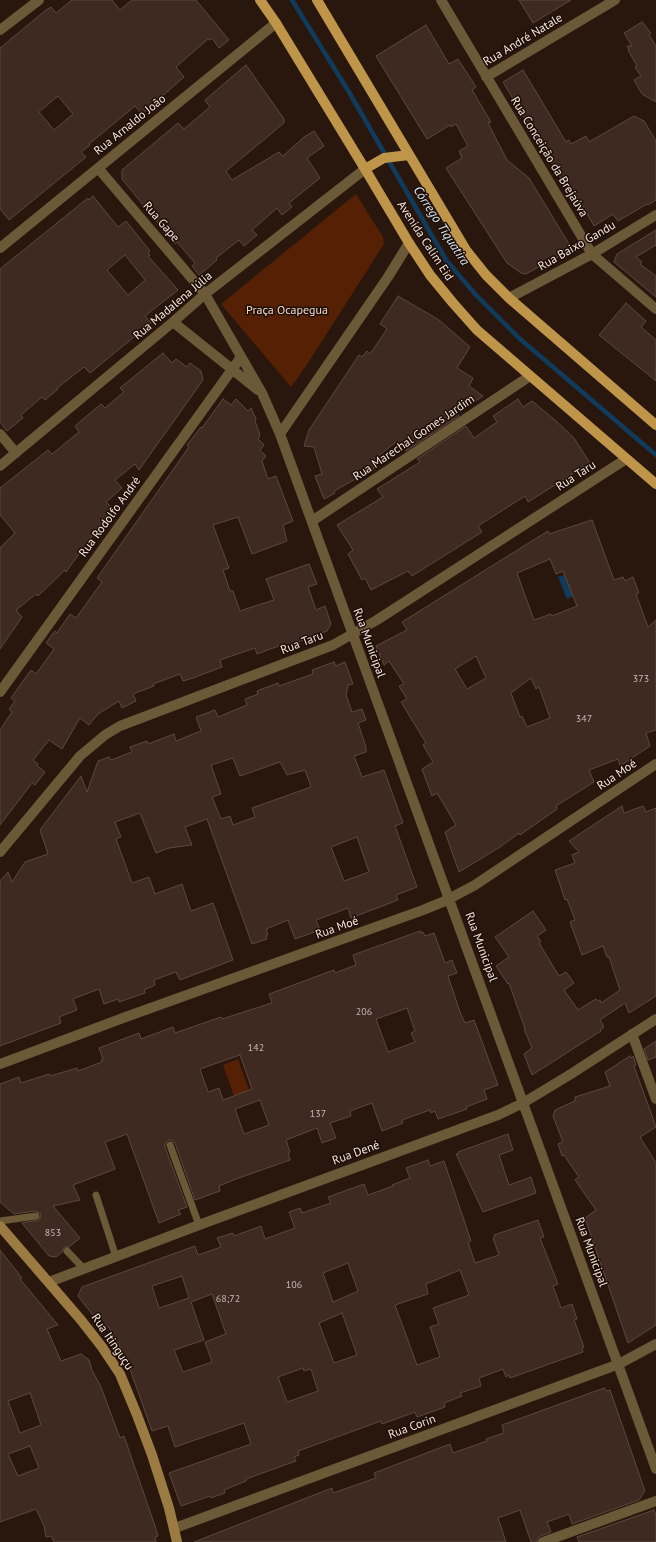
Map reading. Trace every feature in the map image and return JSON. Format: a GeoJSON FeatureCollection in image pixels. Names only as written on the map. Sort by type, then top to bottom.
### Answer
{"type":"FeatureCollection","features":[{"type":"Feature","properties":{"kind":"main road","name":"Avenida Calim Eid"},"geometry":{"type":"LineString","coordinates":[[260,0],[370,167],[409,243],[430,275],[477,330],[656,484]]}},
{"type":"Feature","properties":{"kind":"main road"},"geometry":{"type":"LineString","coordinates":[[317,0],[466,250],[486,275],[509,298],[656,425]]}},
{"type":"Feature","properties":{"kind":"main road"},"geometry":{"type":"LineString","coordinates":[[370,167],[384,158],[409,155]]}},
{"type":"Feature","properties":{"kind":"main road","name":"Rua Itinguçu"},"geometry":{"type":"LineString","coordinates":[[0,1226],[49,1282],[102,1347],[120,1374],[145,1435],[175,1528],[177,1542]]}},
{"type":"Feature","properties":{"kind":"street"},"geometry":{"type":"LineString","coordinates":[[0,30],[38,0]]}},
{"type":"Feature","properties":{"kind":"street","name":"Rua Conceição da Brejaúva"},"geometry":{"type":"LineString","coordinates":[[441,0],[592,254],[656,310]]}},
{"type":"Feature","properties":{"kind":"street","name":"Rua André Natale"},"geometry":{"type":"LineString","coordinates":[[486,77],[615,0]]}},
{"type":"Feature","properties":{"kind":"street","name":"Rua Arnaldo João"},"geometry":{"type":"LineString","coordinates":[[0,248],[276,23]]}},
{"type":"Feature","properties":{"kind":"street","name":"Rua Madalena Júlia"},"geometry":{"type":"LineString","coordinates":[[0,466],[205,294],[370,167]]}},
{"type":"Feature","properties":{"kind":"street","name":"Rua Gape"},"geometry":{"type":"LineString","coordinates":[[98,168],[205,294]]}},
{"type":"Feature","properties":{"kind":"street","name":"Rua Baixo Gandu"},"geometry":{"type":"LineString","coordinates":[[509,298],[592,254],[656,215]]}},
{"type":"Feature","properties":{"kind":"street"},"geometry":{"type":"LineString","coordinates":[[280,434],[388,277],[409,243]]}},
{"type":"Feature","properties":{"kind":"street"},"geometry":{"type":"LineString","coordinates":[[205,294],[262,394],[280,434]]}},
{"type":"Feature","properties":{"kind":"street"},"geometry":{"type":"LineString","coordinates":[[173,322],[262,394]]}},
{"type":"Feature","properties":{"kind":"street","name":"Rua Rodolfo André"},"geometry":{"type":"LineString","coordinates":[[0,692],[241,357]]}},
{"type":"Feature","properties":{"kind":"street","name":"Rua Marechal Gomes Jardim"},"geometry":{"type":"LineString","coordinates":[[312,521],[530,376]]}},
{"type":"Feature","properties":{"kind":"street"},"geometry":{"type":"LineString","coordinates":[[0,434],[16,453]]}},
{"type":"Feature","properties":{"kind":"street","name":"Rua Municipal"},"geometry":{"type":"LineString","coordinates":[[280,434],[656,1469]]}},
{"type":"Feature","properties":{"kind":"street","name":"Rua Taru"},"geometry":{"type":"LineString","coordinates":[[0,852],[80,756],[105,735],[120,726],[327,649],[353,635],[626,459]]}},
{"type":"Feature","properties":{"kind":"street","name":"Rua Moé"},"geometry":{"type":"LineString","coordinates":[[0,1064],[423,910],[449,899],[475,885],[656,764]]}},
{"type":"Feature","properties":{"kind":"street","name":"Rua Dené"},"geometry":{"type":"LineString","coordinates":[[49,1282],[498,1115],[571,1074],[656,1019]]}},
{"type":"Feature","properties":{"kind":"street"},"geometry":{"type":"LineString","coordinates":[[632,1034],[656,1099]]}},
{"type":"Feature","properties":{"kind":"street","name":"Rua Corin"},"geometry":{"type":"LineString","coordinates":[[175,1528],[618,1364],[656,1344]]}},
{"type":"Feature","properties":{"kind":"street"},"geometry":{"type":"LineString","coordinates":[[543,1542],[656,1501]]}},
{"type":"Feature","properties":{"kind":"lane"},"geometry":{"type":"LineString","coordinates":[[170,1145],[199,1225]]}},
{"type":"Feature","properties":{"kind":"lane"},"geometry":{"type":"LineString","coordinates":[[96,1195],[116,1257]]}},
{"type":"Feature","properties":{"kind":"lane"},"geometry":{"type":"LineString","coordinates":[[0,1221],[36,1216]]}},
{"type":"Feature","properties":{"kind":"lane"},"geometry":{"type":"LineString","coordinates":[[67,1251],[84,1269]]}},
{"type":"Feature","properties":{"kind":"green space","name":"Praça Ocapegua"},"geometry":{"type":"Polygon","coordinates":[[[356,194],[383,237],[384,244],[291,387],[221,304],[356,194]]]}},
{"type":"Feature","properties":{"kind":"green space"},"geometry":{"type":"Polygon","coordinates":[[[238,1059],[249,1090],[234,1096],[223,1065],[238,1059]]]}},
{"type":"Feature","properties":{"kind":"water"},"geometry":{"type":"Polygon","coordinates":[[[565,575],[573,596],[567,599],[558,577],[565,575]]]}},
{"type":"Feature","properties":{"kind":"building"},"geometry":{"type":"Polygon","coordinates":[[[72,0],[112,0],[120,10],[132,0],[196,0],[229,40],[219,48],[212,38],[210,40],[208,39],[176,67],[184,77],[142,114],[135,106],[81,152],[86,157],[9,220],[0,209],[0,48],[46,10],[51,7],[56,13],[72,0]],[[58,96],[39,112],[54,130],[73,114],[58,96]]]}},
{"type":"Feature","properties":{"kind":"building"},"geometry":{"type":"Polygon","coordinates":[[[519,0],[571,0],[533,23],[519,0]]]}},
{"type":"Feature","properties":{"kind":"building"},"geometry":{"type":"Polygon","coordinates":[[[642,22],[651,33],[649,35],[656,46],[656,102],[642,94],[634,80],[641,76],[635,67],[637,66],[627,46],[632,46],[624,33],[642,22]]]}},
{"type":"Feature","properties":{"kind":"building"},"geometry":{"type":"Polygon","coordinates":[[[426,25],[449,64],[458,59],[476,87],[472,90],[491,122],[488,123],[507,160],[529,178],[572,249],[526,274],[521,273],[507,263],[446,168],[462,158],[459,151],[468,146],[456,124],[451,127],[450,125],[427,139],[376,56],[426,25]]]}},
{"type":"Feature","properties":{"kind":"building"},"geometry":{"type":"Polygon","coordinates":[[[246,65],[284,119],[284,123],[226,171],[232,180],[279,152],[283,156],[304,137],[314,131],[324,146],[307,158],[320,178],[289,203],[292,207],[282,215],[277,208],[252,230],[257,235],[244,246],[239,240],[216,258],[217,260],[199,275],[192,266],[195,263],[177,242],[175,244],[122,179],[122,170],[178,123],[184,129],[210,107],[205,100],[246,65]]]}},
{"type":"Feature","properties":{"kind":"building"},"geometry":{"type":"Polygon","coordinates":[[[523,70],[566,142],[569,140],[571,144],[586,136],[589,142],[634,116],[644,121],[656,141],[656,200],[618,221],[613,214],[594,226],[575,193],[571,195],[503,82],[523,70]]]}},
{"type":"Feature","properties":{"kind":"building"},"geometry":{"type":"Polygon","coordinates":[[[93,196],[118,227],[126,221],[150,251],[148,253],[150,255],[148,256],[178,290],[145,316],[151,323],[90,373],[84,367],[57,388],[58,389],[45,400],[42,397],[21,415],[23,418],[7,431],[0,422],[0,269],[88,198],[89,200],[93,196]],[[125,255],[107,270],[128,295],[145,280],[125,255]]]}},
{"type":"Feature","properties":{"kind":"building"},"geometry":{"type":"Polygon","coordinates":[[[656,230],[656,245],[636,257],[642,262],[640,264],[656,276],[656,297],[614,262],[617,254],[656,230]]]}},
{"type":"Feature","properties":{"kind":"building"},"geometry":{"type":"Polygon","coordinates":[[[398,296],[439,320],[470,347],[457,368],[473,378],[469,386],[483,396],[457,413],[459,416],[406,451],[396,442],[372,461],[375,468],[334,491],[335,493],[324,499],[315,476],[322,474],[314,447],[304,446],[309,430],[359,355],[362,357],[367,351],[370,354],[387,329],[380,324],[398,296]]]}},
{"type":"Feature","properties":{"kind":"building"},"geometry":{"type":"Polygon","coordinates":[[[626,303],[646,321],[641,327],[656,340],[656,381],[599,335],[626,303]]]}},
{"type":"Feature","properties":{"kind":"building"},"geometry":{"type":"Polygon","coordinates":[[[163,353],[172,363],[176,359],[187,367],[190,363],[201,371],[203,380],[139,470],[135,464],[115,480],[122,488],[106,502],[112,508],[66,572],[65,570],[38,596],[36,594],[16,610],[22,617],[0,649],[0,548],[15,533],[0,515],[0,488],[48,450],[52,454],[79,432],[75,426],[101,404],[105,408],[124,392],[120,388],[163,353]]]}},
{"type":"Feature","properties":{"kind":"building"},"geometry":{"type":"Polygon","coordinates":[[[223,399],[231,405],[236,399],[248,411],[251,408],[256,419],[255,421],[260,435],[258,439],[264,445],[260,450],[266,456],[262,461],[268,479],[276,476],[293,521],[283,525],[287,541],[252,554],[238,517],[213,525],[229,568],[223,570],[230,591],[233,591],[240,611],[274,600],[266,579],[309,564],[317,584],[308,587],[316,610],[325,606],[331,624],[327,631],[285,647],[284,644],[257,654],[255,648],[220,660],[222,667],[193,678],[183,681],[180,674],[153,684],[154,686],[133,694],[136,701],[122,708],[119,701],[98,714],[89,725],[80,718],[62,749],[49,740],[33,760],[38,764],[37,766],[45,772],[35,785],[32,783],[0,825],[0,730],[12,712],[9,709],[15,701],[11,698],[31,670],[36,674],[54,649],[46,643],[55,631],[57,633],[70,614],[76,618],[102,582],[97,578],[189,447],[187,445],[201,427],[202,428],[223,399]]]}},
{"type":"Feature","properties":{"kind":"building"},"geometry":{"type":"Polygon","coordinates":[[[518,399],[523,407],[532,401],[555,420],[574,438],[590,463],[528,502],[525,496],[478,526],[482,532],[412,576],[408,571],[371,590],[365,578],[362,580],[348,554],[353,550],[337,525],[383,497],[377,489],[420,462],[417,459],[466,426],[474,438],[497,422],[493,416],[518,399]]]}},
{"type":"Feature","properties":{"kind":"building"},"geometry":{"type":"Polygon","coordinates":[[[592,520],[614,580],[623,577],[625,581],[633,577],[639,593],[636,594],[648,627],[656,620],[656,730],[646,733],[650,746],[620,766],[618,759],[589,770],[594,782],[556,806],[557,809],[520,835],[519,833],[500,847],[459,872],[445,832],[456,825],[437,793],[432,796],[422,769],[433,762],[423,745],[426,743],[401,702],[407,699],[399,686],[404,684],[389,661],[384,665],[376,646],[407,630],[402,622],[548,531],[549,534],[592,520]],[[550,559],[517,573],[534,620],[551,614],[552,616],[577,606],[563,571],[556,574],[550,559]],[[476,656],[455,669],[467,689],[486,678],[476,656]],[[531,678],[511,693],[520,717],[522,716],[527,727],[550,718],[539,687],[536,689],[531,678]]]}},
{"type":"Feature","properties":{"kind":"building"},"geometry":{"type":"Polygon","coordinates":[[[334,662],[336,666],[345,662],[353,684],[348,685],[346,695],[352,712],[362,709],[366,720],[358,723],[366,747],[366,752],[354,756],[362,777],[384,770],[403,823],[395,826],[417,887],[396,895],[398,900],[351,918],[348,908],[316,920],[320,930],[295,939],[288,920],[266,929],[268,935],[266,935],[267,939],[252,944],[207,819],[185,827],[192,845],[169,848],[156,853],[140,813],[115,822],[121,837],[116,839],[132,883],[149,877],[155,894],[182,884],[191,911],[213,903],[233,960],[180,980],[176,972],[154,980],[155,985],[144,990],[145,993],[119,1002],[118,999],[104,1004],[99,989],[73,999],[77,1010],[59,1017],[61,1023],[0,1046],[0,881],[8,872],[12,882],[25,862],[48,854],[40,830],[81,776],[87,792],[98,761],[109,757],[111,760],[132,752],[130,747],[147,741],[148,744],[174,734],[176,741],[201,731],[196,717],[215,710],[218,717],[247,705],[245,699],[258,694],[257,691],[278,683],[279,686],[313,674],[312,670],[334,662]],[[233,758],[211,765],[221,794],[212,797],[221,819],[230,816],[233,825],[255,817],[252,808],[311,787],[305,770],[287,775],[280,762],[240,776],[233,758]],[[357,837],[331,847],[344,881],[369,872],[357,837]]]}},
{"type":"Feature","properties":{"kind":"building"},"geometry":{"type":"Polygon","coordinates":[[[622,806],[624,813],[643,806],[646,812],[656,808],[656,996],[629,1013],[625,1003],[600,1020],[604,1027],[600,1030],[601,1031],[532,1075],[524,1054],[532,1048],[524,1029],[509,983],[508,984],[496,966],[509,957],[495,937],[533,911],[546,930],[537,936],[541,942],[539,943],[559,976],[566,972],[574,983],[564,990],[578,1010],[596,999],[598,1001],[600,1000],[601,1003],[620,990],[609,957],[607,957],[603,946],[582,955],[570,922],[575,920],[567,899],[565,900],[555,870],[575,863],[572,855],[579,852],[569,841],[622,806]]]}},
{"type":"Feature","properties":{"kind":"building"},"geometry":{"type":"Polygon","coordinates":[[[420,931],[420,933],[423,932],[425,936],[434,933],[445,963],[452,960],[457,973],[448,976],[460,1012],[465,1023],[474,1020],[498,1085],[484,1090],[487,1099],[466,1107],[467,1109],[438,1119],[435,1111],[431,1113],[430,1110],[402,1120],[403,1123],[382,1131],[372,1103],[350,1111],[351,1116],[330,1123],[336,1138],[322,1143],[317,1128],[286,1140],[290,1152],[288,1153],[290,1160],[219,1186],[220,1191],[195,1200],[175,1143],[168,1140],[165,1147],[187,1207],[178,1210],[181,1214],[159,1223],[127,1134],[105,1142],[115,1169],[73,1185],[80,1200],[53,1206],[80,1238],[69,1247],[64,1247],[62,1252],[56,1257],[49,1256],[22,1223],[39,1220],[41,1216],[40,1213],[35,1211],[14,1214],[0,1202],[0,1084],[19,1077],[21,1083],[49,1074],[50,1076],[77,1068],[78,1071],[102,1062],[101,1060],[103,1059],[99,1048],[139,1033],[141,1039],[173,1027],[175,1033],[221,1017],[222,1019],[272,1003],[269,994],[334,970],[335,973],[356,965],[353,955],[420,931]],[[407,1008],[376,1019],[388,1052],[415,1042],[411,1033],[415,1031],[407,1008]],[[240,1055],[200,1069],[208,1092],[219,1088],[223,1100],[252,1089],[240,1055]],[[260,1100],[235,1109],[244,1134],[269,1125],[260,1100]]]}},
{"type":"Feature","properties":{"kind":"building"},"geometry":{"type":"Polygon","coordinates":[[[656,1041],[656,1057],[648,1060],[644,1049],[656,1041]]]}},
{"type":"Feature","properties":{"kind":"building"},"geometry":{"type":"Polygon","coordinates":[[[630,1056],[631,1058],[633,1056],[636,1065],[634,1066],[656,1127],[640,1137],[656,1163],[656,1325],[628,1343],[585,1218],[596,1210],[575,1180],[579,1177],[564,1155],[562,1156],[558,1144],[563,1142],[553,1116],[555,1110],[575,1101],[575,1097],[610,1086],[605,1072],[630,1056]]]}},
{"type":"Feature","properties":{"kind":"building"},"geometry":{"type":"Polygon","coordinates":[[[508,1134],[513,1150],[499,1155],[509,1185],[531,1177],[536,1193],[483,1212],[456,1154],[508,1134]]]}},
{"type":"Feature","properties":{"kind":"building"},"geometry":{"type":"Polygon","coordinates":[[[428,1160],[430,1166],[444,1161],[471,1241],[468,1242],[475,1263],[499,1255],[493,1238],[495,1237],[494,1235],[538,1220],[544,1237],[540,1238],[558,1284],[553,1286],[561,1308],[572,1304],[577,1319],[574,1320],[584,1347],[582,1348],[583,1352],[510,1378],[509,1375],[506,1377],[503,1369],[479,1378],[481,1386],[460,1393],[462,1396],[444,1403],[445,1407],[417,1417],[415,1412],[382,1424],[381,1421],[298,1451],[299,1455],[294,1457],[296,1461],[246,1479],[246,1481],[224,1490],[225,1493],[211,1498],[210,1496],[181,1506],[169,1473],[251,1444],[244,1423],[175,1447],[168,1426],[152,1431],[125,1355],[108,1326],[103,1328],[78,1296],[82,1287],[195,1246],[198,1255],[221,1247],[217,1238],[233,1233],[234,1236],[261,1226],[265,1239],[295,1228],[289,1212],[300,1208],[302,1213],[331,1203],[328,1197],[364,1184],[368,1195],[393,1186],[392,1185],[410,1178],[406,1168],[428,1160]],[[348,1263],[323,1273],[333,1302],[358,1291],[348,1263]],[[460,1270],[426,1284],[428,1294],[395,1305],[417,1365],[440,1357],[430,1327],[439,1324],[433,1308],[469,1295],[460,1270]],[[182,1276],[152,1286],[159,1308],[189,1298],[182,1276]],[[212,1294],[191,1302],[204,1340],[174,1350],[183,1372],[212,1362],[205,1342],[226,1334],[212,1294]],[[342,1313],[319,1323],[334,1363],[357,1355],[342,1313]],[[303,1368],[278,1377],[287,1402],[318,1391],[311,1369],[304,1371],[303,1368]]]}},
{"type":"Feature","properties":{"kind":"building"},"geometry":{"type":"Polygon","coordinates":[[[0,1250],[22,1278],[20,1279],[58,1325],[47,1329],[61,1361],[81,1354],[89,1360],[120,1438],[124,1436],[158,1536],[155,1537],[156,1542],[54,1542],[51,1536],[46,1537],[44,1526],[36,1509],[0,1522],[0,1250]],[[30,1393],[8,1401],[20,1433],[41,1425],[30,1393]],[[30,1446],[8,1454],[18,1476],[39,1468],[30,1446]]]}},
{"type":"Feature","properties":{"kind":"building"},"geometry":{"type":"Polygon","coordinates":[[[604,1388],[607,1391],[610,1390],[645,1491],[639,1500],[572,1524],[569,1514],[547,1522],[551,1532],[540,1536],[537,1542],[531,1542],[520,1510],[498,1518],[506,1542],[194,1542],[332,1488],[333,1493],[376,1478],[374,1473],[450,1444],[453,1453],[487,1441],[486,1439],[504,1433],[502,1425],[604,1388]]]}},
{"type":"Feature","properties":{"kind":"building"},"geometry":{"type":"Polygon","coordinates":[[[654,1510],[656,1516],[656,1542],[579,1542],[577,1537],[654,1510]]]}},
{"type":"Feature","properties":{"kind":"waterway","name":"Córrego Tiquatira"},"geometry":{"type":"LineString","coordinates":[[292,0],[349,92],[446,260],[476,295],[519,338],[656,455]]}}]}
